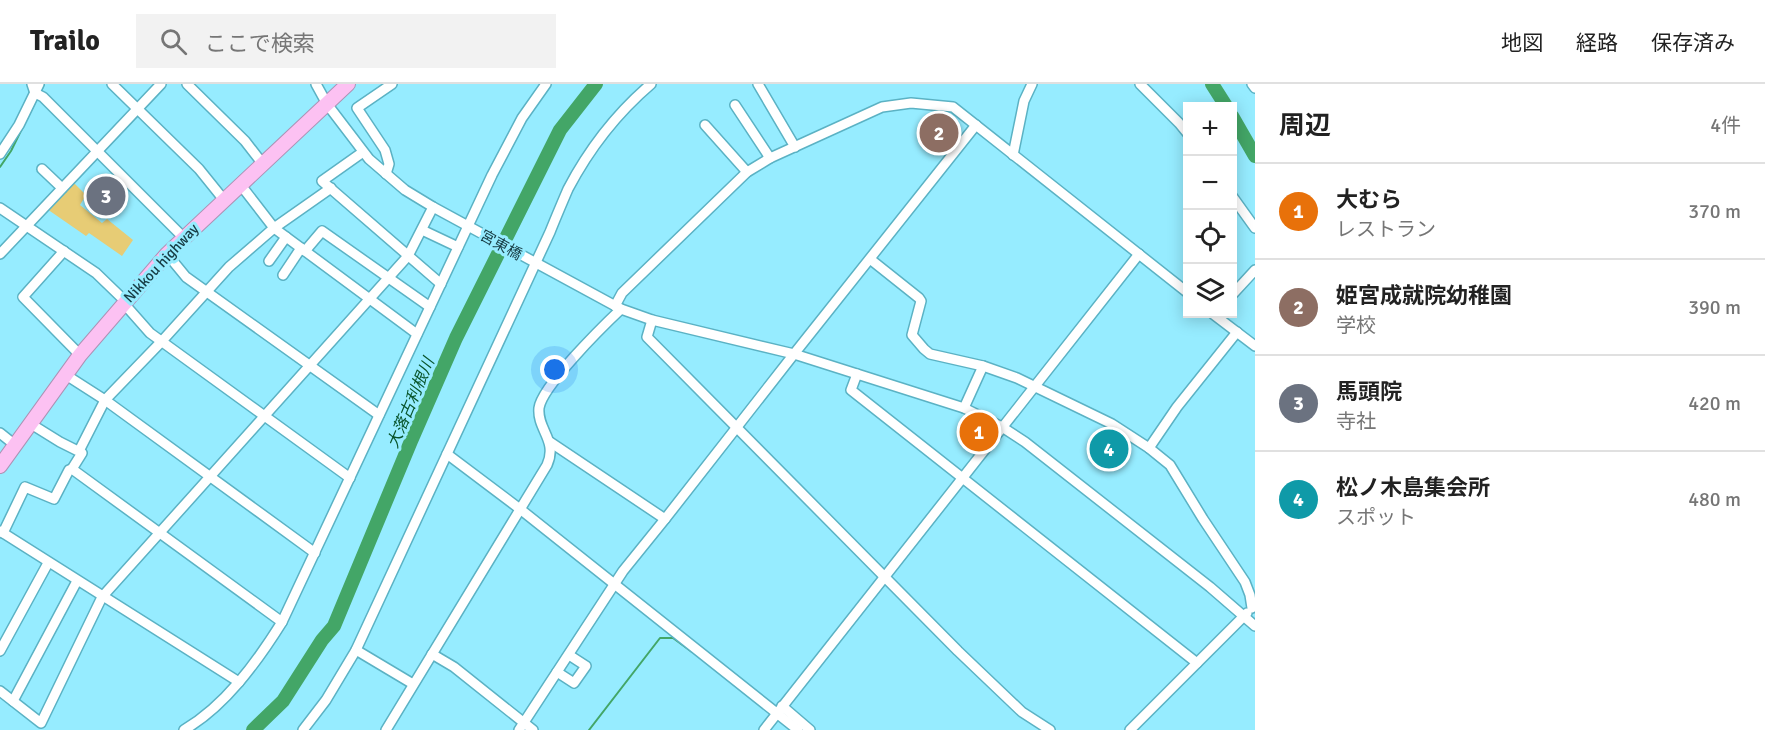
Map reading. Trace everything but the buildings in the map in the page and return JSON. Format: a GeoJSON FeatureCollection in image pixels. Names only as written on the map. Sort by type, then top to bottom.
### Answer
{"type":"FeatureCollection","features":[{"type":"Feature","properties":{"kind":"highway","name":"Nikkou highway"},"geometry":{"type":"LineString","coordinates":[[0,466],[80,354],[167,254],[348,84]]}},
{"type":"Feature","properties":{"kind":"street"},"geometry":{"type":"LineString","coordinates":[[112,84],[199,169],[224,200]]}},
{"type":"Feature","properties":{"kind":"street"},"geometry":{"type":"LineString","coordinates":[[0,254],[162,84]]}},
{"type":"Feature","properties":{"kind":"street"},"geometry":{"type":"LineString","coordinates":[[187,84],[245,141],[262,163]]}},
{"type":"Feature","properties":{"kind":"street","name":"宮東橋"},"geometry":{"type":"LineString","coordinates":[[316,84],[327,104],[363,152],[405,190],[434,207],[618,307],[652,320],[794,354],[964,408],[1002,427],[1025,442],[1255,626]]}},
{"type":"Feature","properties":{"kind":"street"},"geometry":{"type":"LineString","coordinates":[[386,174],[389,165],[384,150],[357,108],[392,84]]}},
{"type":"Feature","properties":{"kind":"street"},"geometry":{"type":"LineString","coordinates":[[184,730],[225,697],[239,682],[265,649],[282,622],[468,226],[522,118],[546,84]]}},
{"type":"Feature","properties":{"kind":"street"},"geometry":{"type":"LineString","coordinates":[[303,730],[326,700],[356,650],[568,190],[593,147],[609,126],[651,84]]}},
{"type":"Feature","properties":{"kind":"street"},"geometry":{"type":"LineString","coordinates":[[758,84],[795,147]]}},
{"type":"Feature","properties":{"kind":"street"},"geometry":{"type":"LineString","coordinates":[[1013,155],[1024,101],[1032,84]]}},
{"type":"Feature","properties":{"kind":"street"},"geometry":{"type":"LineString","coordinates":[[1140,84],[1183,128]]}},
{"type":"Feature","properties":{"kind":"street"},"geometry":{"type":"LineString","coordinates":[[1252,84],[1255,88]]}},
{"type":"Feature","properties":{"kind":"street"},"geometry":{"type":"LineString","coordinates":[[0,154],[19,125],[37,90],[183,237]]}},
{"type":"Feature","properties":{"kind":"street"},"geometry":{"type":"LineString","coordinates":[[386,730],[547,465],[551,456],[550,442],[540,418],[541,400],[574,357],[618,307],[622,293],[747,172],[770,158],[882,107],[911,103],[953,107],[1183,289]]}},
{"type":"Feature","properties":{"kind":"street"},"geometry":{"type":"LineString","coordinates":[[735,105],[770,158]]}},
{"type":"Feature","properties":{"kind":"street"},"geometry":{"type":"LineString","coordinates":[[705,125],[747,172]]}},
{"type":"Feature","properties":{"kind":"street"},"geometry":{"type":"LineString","coordinates":[[522,726],[623,571],[976,125]]}},
{"type":"Feature","properties":{"kind":"street"},"geometry":{"type":"LineString","coordinates":[[363,152],[322,181],[441,284]]}},
{"type":"Feature","properties":{"kind":"street"},"geometry":{"type":"LineString","coordinates":[[42,169],[62,188]]}},
{"type":"Feature","properties":{"kind":"street"},"geometry":{"type":"LineString","coordinates":[[240,184],[274,228],[417,334]]}},
{"type":"Feature","properties":{"kind":"street"},"geometry":{"type":"LineString","coordinates":[[79,451],[105,400],[236,261],[274,228],[331,188]]}},
{"type":"Feature","properties":{"kind":"street"},"geometry":{"type":"LineString","coordinates":[[1237,202],[1255,228]]}},
{"type":"Feature","properties":{"kind":"street"},"geometry":{"type":"LineString","coordinates":[[0,691],[13,700],[39,727],[102,597],[408,256],[434,207]]}},
{"type":"Feature","properties":{"kind":"street"},"geometry":{"type":"LineString","coordinates":[[0,208],[96,273],[125,301],[127,307],[150,333],[350,478]]}},
{"type":"Feature","properties":{"kind":"street"},"geometry":{"type":"LineString","coordinates":[[422,230],[458,247]]}},
{"type":"Feature","properties":{"kind":"street"},"geometry":{"type":"LineString","coordinates":[[283,275],[322,231],[430,307]]}},
{"type":"Feature","properties":{"kind":"street"},"geometry":{"type":"LineString","coordinates":[[269,261],[286,237]]}},
{"type":"Feature","properties":{"kind":"street"},"geometry":{"type":"LineString","coordinates":[[64,251],[23,297],[80,354]]}},
{"type":"Feature","properties":{"kind":"street"},"geometry":{"type":"LineString","coordinates":[[167,254],[186,277],[380,416]]}},
{"type":"Feature","properties":{"kind":"street"},"geometry":{"type":"LineString","coordinates":[[764,730],[1139,254]]}},
{"type":"Feature","properties":{"kind":"street"},"geometry":{"type":"LineString","coordinates":[[870,259],[921,301],[912,335],[924,349],[935,356],[983,366],[1017,378],[1112,424],[1170,465],[1245,582],[1253,606],[1130,730]]}},
{"type":"Feature","properties":{"kind":"street"},"geometry":{"type":"LineString","coordinates":[[1237,290],[1255,270]]}},
{"type":"Feature","properties":{"kind":"street"},"geometry":{"type":"LineString","coordinates":[[1220,318],[1255,346]]}},
{"type":"Feature","properties":{"kind":"street"},"geometry":{"type":"LineString","coordinates":[[652,320],[647,337],[958,651],[1022,712],[1050,730]]}},
{"type":"Feature","properties":{"kind":"street"},"geometry":{"type":"LineString","coordinates":[[1149,448],[1177,407],[1237,332]]}},
{"type":"Feature","properties":{"kind":"street"},"geometry":{"type":"LineString","coordinates":[[964,408],[983,366]]}},
{"type":"Feature","properties":{"kind":"street"},"geometry":{"type":"LineString","coordinates":[[856,374],[851,390],[1197,663]]}},
{"type":"Feature","properties":{"kind":"street"},"geometry":{"type":"LineString","coordinates":[[66,375],[105,400],[315,554]]}},
{"type":"Feature","properties":{"kind":"street"},"geometry":{"type":"LineString","coordinates":[[31,424],[82,453],[69,470],[54,499],[26,487],[1,532],[239,682]]}},
{"type":"Feature","properties":{"kind":"street"},"geometry":{"type":"LineString","coordinates":[[0,433],[15,446]]}},
{"type":"Feature","properties":{"kind":"street"},"geometry":{"type":"LineString","coordinates":[[550,442],[665,519]]}},
{"type":"Feature","properties":{"kind":"street"},"geometry":{"type":"LineString","coordinates":[[447,454],[810,730]]}},
{"type":"Feature","properties":{"kind":"street"},"geometry":{"type":"LineString","coordinates":[[72,469],[282,622]]}},
{"type":"Feature","properties":{"kind":"street"},"geometry":{"type":"LineString","coordinates":[[0,651],[48,563]]}},
{"type":"Feature","properties":{"kind":"street"},"geometry":{"type":"LineString","coordinates":[[13,700],[77,581]]}},
{"type":"Feature","properties":{"kind":"street"},"geometry":{"type":"LineString","coordinates":[[356,650],[413,684]]}},
{"type":"Feature","properties":{"kind":"street"},"geometry":{"type":"LineString","coordinates":[[432,654],[453,667],[522,726],[533,730]]}},
{"type":"Feature","properties":{"kind":"street"},"geometry":{"type":"LineString","coordinates":[[557,672],[574,683],[586,666],[568,655]]}},
{"type":"Feature","properties":{"kind":"street"},"geometry":{"type":"LineString","coordinates":[[780,709],[798,730]]}},
{"type":"Feature","properties":{"kind":"shaded area"},"geometry":{"type":"Polygon","coordinates":[[[73,182],[86,195],[80,205],[102,223],[107,219],[133,240],[122,256],[89,233],[86,236],[47,209],[73,182]]]}},
{"type":"Feature","properties":{"kind":"waterway"},"geometry":{"type":"LineString","coordinates":[[40,93],[44,84]]}},
{"type":"Feature","properties":{"kind":"waterway","name":"大落古利根川"},"geometry":{"type":"LineString","coordinates":[[253,730],[283,701],[322,640],[334,626],[456,338],[560,130],[596,84]]}},
{"type":"Feature","properties":{"kind":"waterway","name":"大落古利根川"},"geometry":{"type":"LineString","coordinates":[[1212,84],[1223,102]]}},
{"type":"Feature","properties":{"kind":"waterway"},"geometry":{"type":"LineString","coordinates":[[0,167],[11,151],[37,98]]}},
{"type":"Feature","properties":{"kind":"waterway","name":"大落古利根川"},"geometry":{"type":"LineString","coordinates":[[1237,125],[1255,156]]}},
{"type":"Feature","properties":{"kind":"waterway"},"geometry":{"type":"LineString","coordinates":[[589,730],[660,638],[673,638],[692,652]]}},
{"type":"Feature","properties":{"kind":"place","name":"姫宮成就院幼稚園"},"geometry":{"type":"Point","coordinates":[939,133]}},
{"type":"Feature","properties":{"kind":"place","name":"馬頭院"},"geometry":{"type":"Point","coordinates":[106,196]}},
{"type":"Feature","properties":{"kind":"place","name":"大むら"},"geometry":{"type":"Point","coordinates":[979,432]}},
{"type":"Feature","properties":{"kind":"place","name":"松ノ木島集会所"},"geometry":{"type":"Point","coordinates":[1109,449]}}]}
